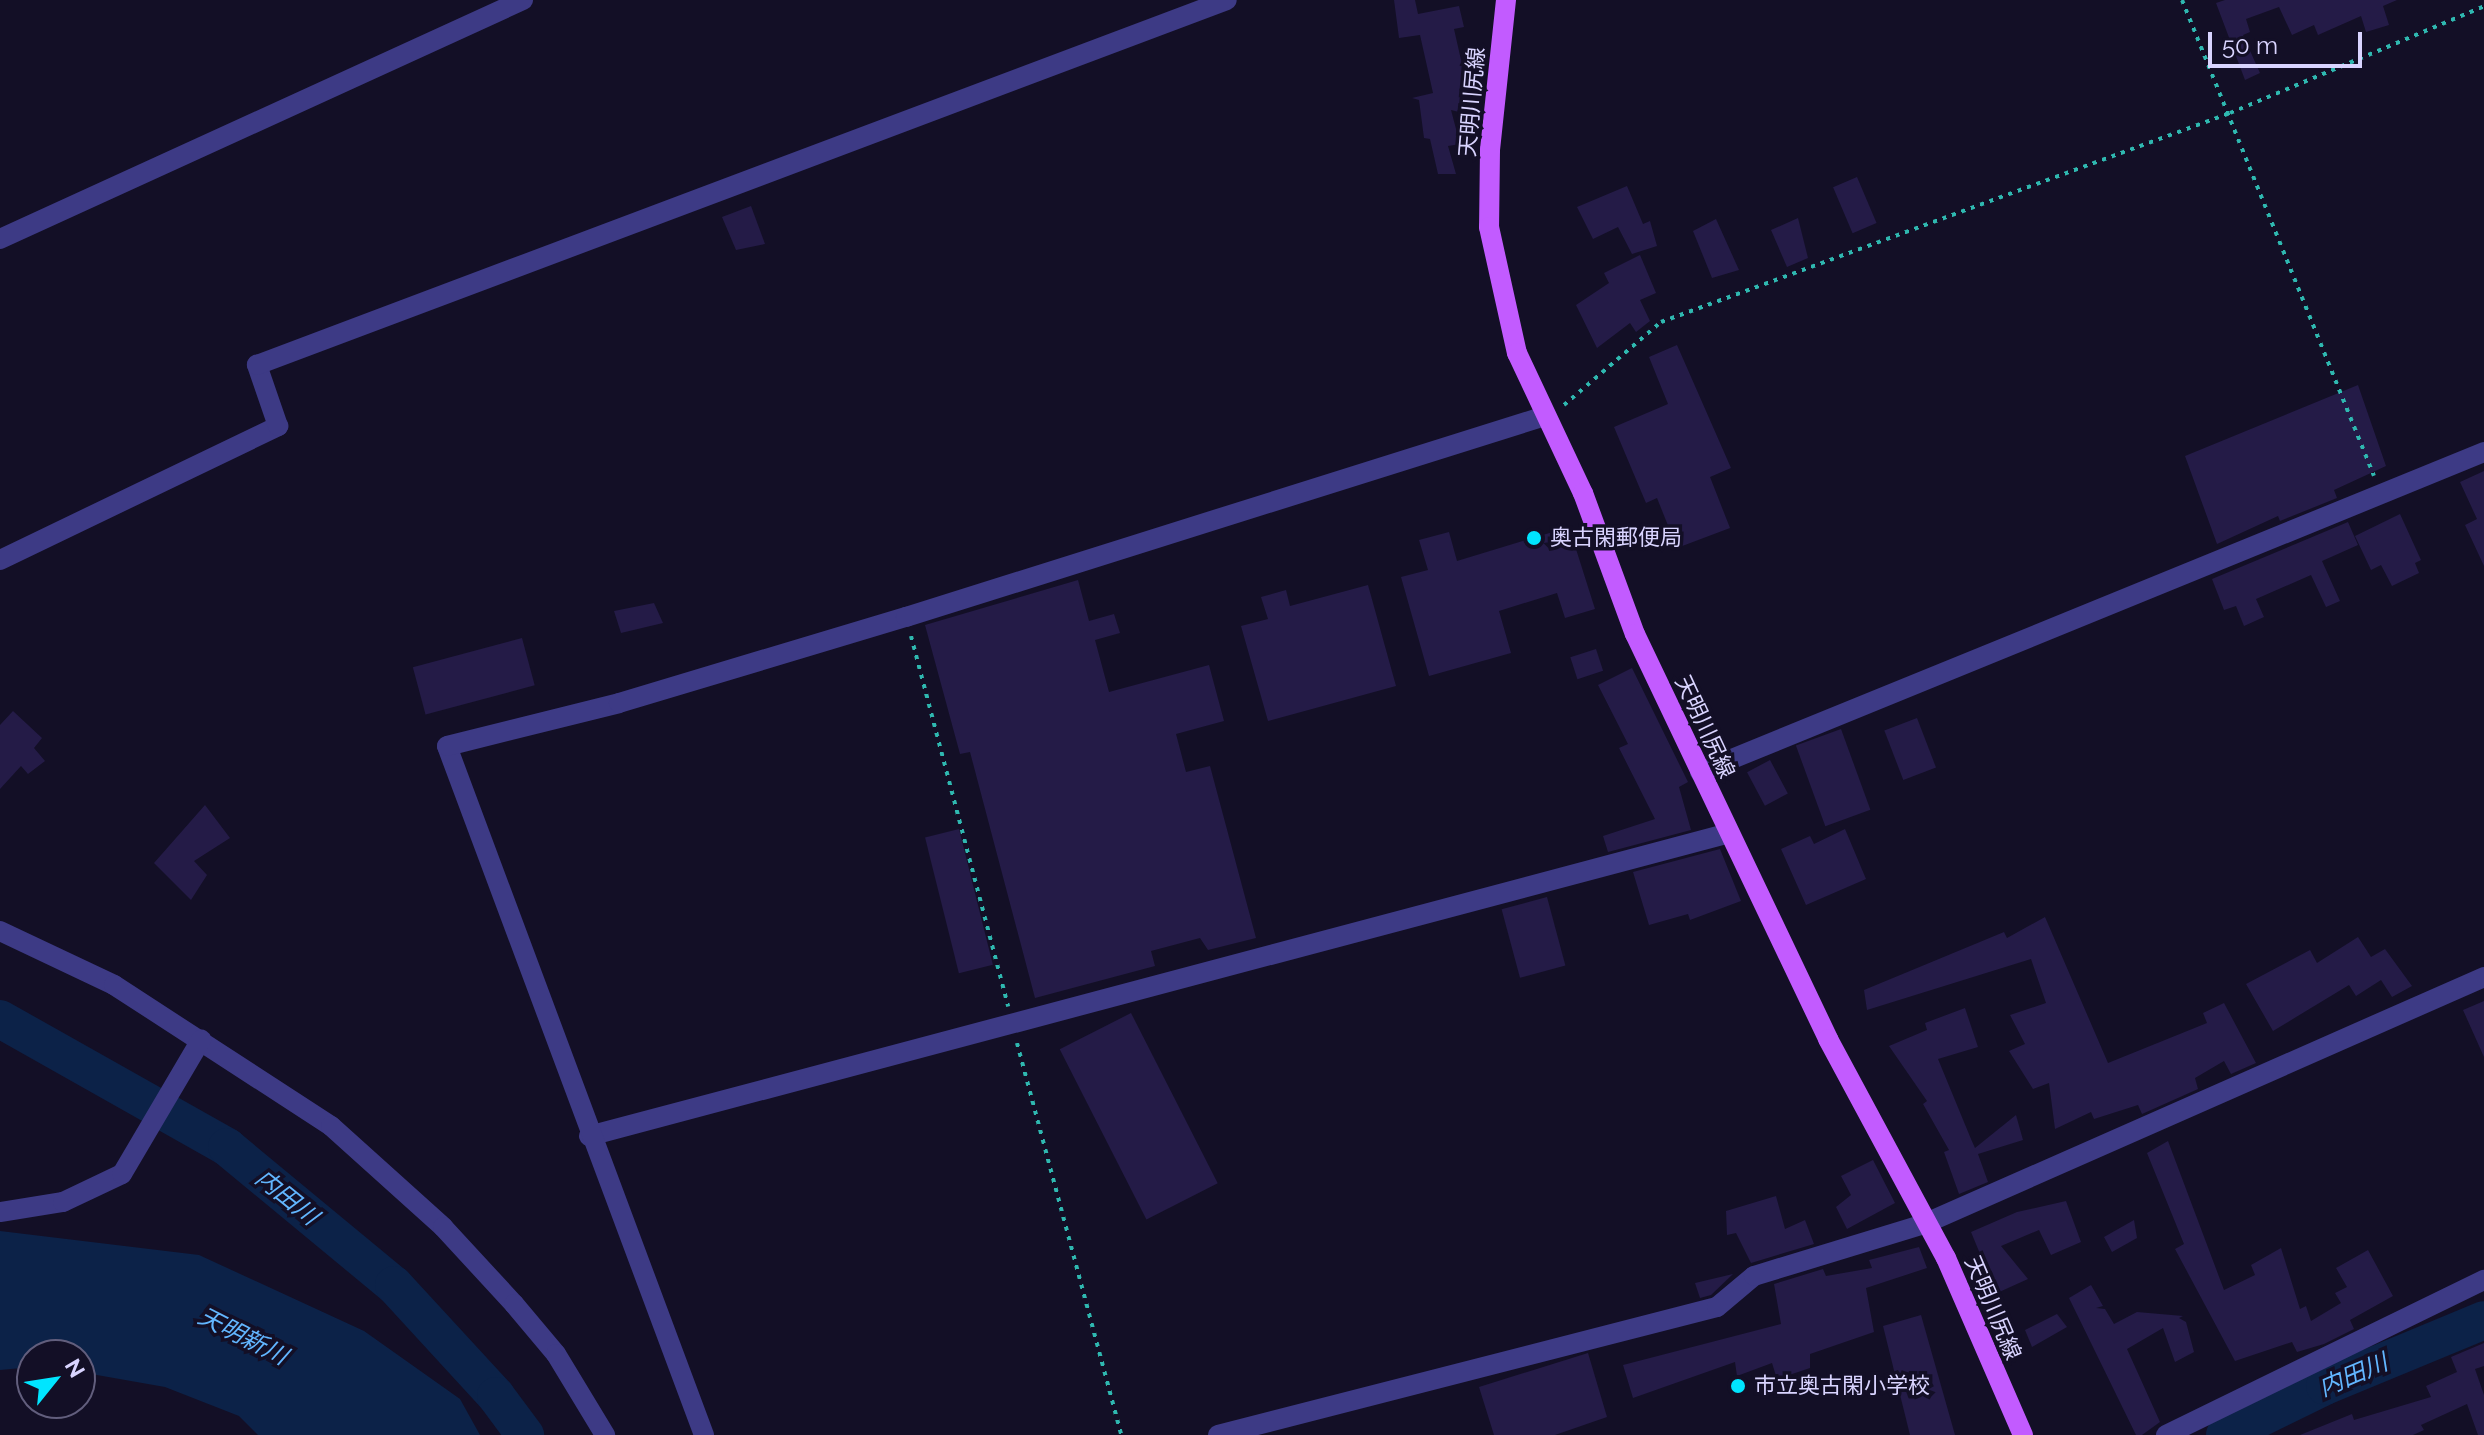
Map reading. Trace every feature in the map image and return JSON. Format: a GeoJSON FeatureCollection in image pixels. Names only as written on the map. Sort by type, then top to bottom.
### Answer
{"type":"FeatureCollection","features":[{"type":"Feature","properties":{"kind":"main road","name":"天明川尻線"},"geometry":{"type":"LineString","coordinates":[[1506,0],[1489,227],[1517,353],[1583,493],[1635,634],[1729,833],[1924,1224],[1946,1258],[2023,1435]]}},
{"type":"Feature","properties":{"kind":"street"},"geometry":{"type":"LineString","coordinates":[[0,239],[523,0]]}},
{"type":"Feature","properties":{"kind":"street"},"geometry":{"type":"LineString","coordinates":[[0,560],[278,426],[257,365],[1227,0]]}},
{"type":"Feature","properties":{"kind":"street"},"geometry":{"type":"LineString","coordinates":[[704,1435],[589,1136],[447,746],[619,703],[906,617],[1545,416]]}},
{"type":"Feature","properties":{"kind":"street"},"geometry":{"type":"LineString","coordinates":[[1700,772],[2484,452]]}},
{"type":"Feature","properties":{"kind":"street"},"geometry":{"type":"LineString","coordinates":[[589,1136],[1729,833]]}},
{"type":"Feature","properties":{"kind":"street"},"geometry":{"type":"LineString","coordinates":[[0,931],[114,985],[331,1126],[443,1227],[556,1354],[605,1435]]}},
{"type":"Feature","properties":{"kind":"street"},"geometry":{"type":"LineString","coordinates":[[1218,1435],[1717,1307],[1754,1276],[1924,1224],[2484,977]]}},
{"type":"Feature","properties":{"kind":"street"},"geometry":{"type":"LineString","coordinates":[[0,1212],[63,1202],[122,1174],[201,1040]]}},
{"type":"Feature","properties":{"kind":"street"},"geometry":{"type":"LineString","coordinates":[[2166,1435],[2484,1280]]}},
{"type":"Feature","properties":{"kind":"path"},"geometry":{"type":"LineString","coordinates":[[2182,0],[2381,492]]}},
{"type":"Feature","properties":{"kind":"path"},"geometry":{"type":"LineString","coordinates":[[1545,416],[1575,398],[1661,322],[2230,113],[2484,6]]}},
{"type":"Feature","properties":{"kind":"path"},"geometry":{"type":"LineString","coordinates":[[906,617],[1121,1435]]}},
{"type":"Feature","properties":{"kind":"water","name":"天明新川"},"geometry":{"type":"Polygon","coordinates":[[[0,1231],[199,1255],[364,1331],[460,1399],[480,1435],[258,1435],[239,1416],[165,1387],[96,1375],[96,1339],[16,1339],[16,1368],[0,1370],[0,1231]]]}},
{"type":"Feature","properties":{"kind":"building"},"geometry":{"type":"Polygon","coordinates":[[[1394,0],[1415,0],[1418,14],[1459,6],[1464,27],[1454,29],[1466,82],[1467,114],[1451,110],[1460,144],[1448,146],[1456,174],[1438,174],[1430,139],[1424,138],[1419,100],[1412,98],[1433,93],[1420,35],[1399,38],[1394,0]]]}},
{"type":"Feature","properties":{"kind":"building"},"geometry":{"type":"Polygon","coordinates":[[[2225,0],[2397,0],[2383,6],[2389,25],[2366,32],[2361,16],[2318,35],[2314,25],[2292,35],[2279,7],[2246,19],[2250,32],[2243,35],[2260,73],[2245,80],[2216,3],[2225,0]]]}},
{"type":"Feature","properties":{"kind":"building"},"geometry":{"type":"Polygon","coordinates":[[[1857,177],[1877,223],[1853,233],[1833,187],[1857,177]]]}},
{"type":"Feature","properties":{"kind":"building"},"geometry":{"type":"Polygon","coordinates":[[[1627,186],[1643,224],[1650,221],[1657,246],[1632,254],[1618,227],[1593,239],[1577,207],[1627,186]]]}},
{"type":"Feature","properties":{"kind":"building"},"geometry":{"type":"Polygon","coordinates":[[[751,206],[765,244],[736,250],[722,217],[751,206]]]}},
{"type":"Feature","properties":{"kind":"building"},"geometry":{"type":"Polygon","coordinates":[[[1798,218],[1808,258],[1787,267],[1771,230],[1798,218]]]}},
{"type":"Feature","properties":{"kind":"building"},"geometry":{"type":"Polygon","coordinates":[[[1716,219],[1739,270],[1712,278],[1693,231],[1716,219]]]}},
{"type":"Feature","properties":{"kind":"building"},"geometry":{"type":"Polygon","coordinates":[[[1640,255],[1656,293],[1640,300],[1650,321],[1636,332],[1630,323],[1597,348],[1576,305],[1609,283],[1604,273],[1640,255]]]}},
{"type":"Feature","properties":{"kind":"building"},"geometry":{"type":"Polygon","coordinates":[[[1677,345],[1731,468],[1710,477],[1730,528],[1677,548],[1657,498],[1646,503],[1614,427],[1668,404],[1649,357],[1677,345]]]}},
{"type":"Feature","properties":{"kind":"building"},"geometry":{"type":"Polygon","coordinates":[[[2358,385],[2386,466],[2334,490],[2337,498],[2280,521],[2278,516],[2217,544],[2185,456],[2358,385]]]}},
{"type":"Feature","properties":{"kind":"building"},"geometry":{"type":"Polygon","coordinates":[[[2484,471],[2484,566],[2465,525],[2477,519],[2460,482],[2484,471]]]}},
{"type":"Feature","properties":{"kind":"building"},"geometry":{"type":"Polygon","coordinates":[[[2400,514],[2421,560],[2415,563],[2419,573],[2392,586],[2381,565],[2371,570],[2355,536],[2400,514]]]}},
{"type":"Feature","properties":{"kind":"building"},"geometry":{"type":"Polygon","coordinates":[[[2348,522],[2358,545],[2322,561],[2340,601],[2326,607],[2311,575],[2256,599],[2264,617],[2244,626],[2236,606],[2224,610],[2212,579],[2348,522]]]}},
{"type":"Feature","properties":{"kind":"building"},"geometry":{"type":"Polygon","coordinates":[[[1569,527],[1595,609],[1565,618],[1557,593],[1499,611],[1511,653],[1429,676],[1401,577],[1428,570],[1419,540],[1449,532],[1457,561],[1569,527]]]}},
{"type":"Feature","properties":{"kind":"building"},"geometry":{"type":"Polygon","coordinates":[[[1078,580],[1089,621],[1114,614],[1120,633],[1095,640],[1109,692],[1209,665],[1224,721],[1176,734],[1186,772],[1210,766],[1256,938],[1208,950],[1200,938],[1151,951],[1155,966],[1035,998],[970,752],[960,754],[925,625],[1078,580]]]}},
{"type":"Feature","properties":{"kind":"building"},"geometry":{"type":"Polygon","coordinates":[[[1368,585],[1396,686],[1268,721],[1241,626],[1268,619],[1261,597],[1286,590],[1290,606],[1368,585]]]}},
{"type":"Feature","properties":{"kind":"building"},"geometry":{"type":"Polygon","coordinates":[[[654,603],[663,623],[621,633],[614,611],[654,603]]]}},
{"type":"Feature","properties":{"kind":"building"},"geometry":{"type":"Polygon","coordinates":[[[522,638],[535,685],[426,715],[413,667],[522,638]]]}},
{"type":"Feature","properties":{"kind":"building"},"geometry":{"type":"Polygon","coordinates":[[[1596,649],[1603,671],[1577,679],[1570,657],[1596,649]]]}},
{"type":"Feature","properties":{"kind":"building"},"geometry":{"type":"Polygon","coordinates":[[[1632,668],[1688,782],[1679,787],[1691,830],[1608,852],[1603,836],[1655,819],[1619,748],[1628,744],[1598,685],[1632,668]]]}},
{"type":"Feature","properties":{"kind":"building"},"geometry":{"type":"Polygon","coordinates":[[[13,711],[42,738],[34,748],[45,761],[28,774],[21,766],[0,789],[0,725],[13,711]]]}},
{"type":"Feature","properties":{"kind":"building"},"geometry":{"type":"Polygon","coordinates":[[[1917,718],[1936,767],[1903,780],[1884,731],[1917,718]]]}},
{"type":"Feature","properties":{"kind":"building"},"geometry":{"type":"Polygon","coordinates":[[[1841,729],[1870,810],[1825,826],[1796,745],[1841,729]]]}},
{"type":"Feature","properties":{"kind":"building"},"geometry":{"type":"Polygon","coordinates":[[[1770,760],[1788,794],[1765,806],[1747,772],[1770,760]]]}},
{"type":"Feature","properties":{"kind":"building"},"geometry":{"type":"Polygon","coordinates":[[[205,805],[230,838],[194,861],[207,875],[191,900],[154,863],[205,805]]]}},
{"type":"Feature","properties":{"kind":"building"},"geometry":{"type":"Polygon","coordinates":[[[959,829],[993,965],[959,973],[925,837],[959,829]]]}},
{"type":"Feature","properties":{"kind":"building"},"geometry":{"type":"Polygon","coordinates":[[[1845,829],[1866,879],[1806,905],[1781,849],[1810,836],[1814,844],[1845,829]]]}},
{"type":"Feature","properties":{"kind":"building"},"geometry":{"type":"Polygon","coordinates":[[[1720,849],[1741,901],[1690,920],[1688,914],[1649,925],[1633,872],[1720,849]]]}},
{"type":"Feature","properties":{"kind":"building"},"geometry":{"type":"Polygon","coordinates":[[[1547,897],[1565,966],[1520,978],[1502,909],[1547,897]]]}},
{"type":"Feature","properties":{"kind":"building"},"geometry":{"type":"Polygon","coordinates":[[[2045,917],[2108,1063],[2207,1023],[2203,1013],[2224,1003],[2256,1063],[2231,1074],[2224,1061],[2195,1078],[2198,1089],[2142,1114],[2138,1105],[2094,1119],[2091,1112],[2055,1129],[2049,1083],[2033,1089],[2009,1051],[2025,1044],[2010,1015],[2046,1003],[2031,959],[1867,1010],[1864,990],[2004,932],[2007,938],[2045,917]]]}},
{"type":"Feature","properties":{"kind":"building"},"geometry":{"type":"Polygon","coordinates":[[[2358,937],[2371,957],[2385,949],[2412,986],[2392,997],[2381,980],[2356,996],[2349,985],[2273,1031],[2246,984],[2310,950],[2317,963],[2358,937]]]}},
{"type":"Feature","properties":{"kind":"building"},"geometry":{"type":"Polygon","coordinates":[[[2484,1001],[2484,1057],[2463,1010],[2484,1001]]]}},
{"type":"Feature","properties":{"kind":"building"},"geometry":{"type":"Polygon","coordinates":[[[1965,1008],[1978,1047],[1938,1059],[1971,1139],[1975,1148],[2016,1115],[2023,1140],[1978,1154],[1988,1182],[1959,1194],[1944,1152],[1949,1150],[1923,1104],[1927,1101],[1889,1046],[1927,1030],[1925,1023],[1965,1008]]]}},
{"type":"Feature","properties":{"kind":"building"},"geometry":{"type":"Polygon","coordinates":[[[1131,1013],[1218,1183],[1146,1220],[1060,1049],[1131,1013]]]}},
{"type":"Feature","properties":{"kind":"building"},"geometry":{"type":"Polygon","coordinates":[[[2168,1141],[2224,1290],[2255,1275],[2251,1265],[2281,1248],[2300,1309],[2306,1306],[2311,1321],[2341,1303],[2335,1293],[2347,1287],[2336,1268],[2368,1250],[2393,1296],[2350,1320],[2354,1329],[2324,1344],[2297,1352],[2292,1342],[2235,1361],[2175,1249],[2184,1244],[2147,1153],[2168,1141]]]}},
{"type":"Feature","properties":{"kind":"building"},"geometry":{"type":"Polygon","coordinates":[[[1873,1160],[1895,1203],[1847,1229],[1836,1207],[1851,1195],[1841,1176],[1873,1160]]]}},
{"type":"Feature","properties":{"kind":"building"},"geometry":{"type":"Polygon","coordinates":[[[1776,1196],[1785,1229],[1805,1220],[1814,1244],[1751,1263],[1736,1233],[1727,1235],[1726,1211],[1776,1196]]]}},
{"type":"Feature","properties":{"kind":"building"},"geometry":{"type":"Polygon","coordinates":[[[2066,1201],[2081,1242],[2051,1255],[2039,1230],[2001,1246],[2028,1279],[1997,1293],[1984,1283],[1990,1278],[1971,1232],[2017,1212],[2066,1201]]]}},
{"type":"Feature","properties":{"kind":"building"},"geometry":{"type":"Polygon","coordinates":[[[2134,1220],[2137,1238],[2112,1252],[2104,1237],[2134,1220]]]}},
{"type":"Feature","properties":{"kind":"building"},"geometry":{"type":"Polygon","coordinates":[[[1919,1247],[1927,1268],[1866,1288],[1874,1332],[1810,1354],[1810,1368],[1777,1379],[1772,1363],[1737,1376],[1735,1362],[1633,1398],[1623,1365],[1781,1324],[1774,1284],[1823,1269],[1826,1276],[1872,1268],[1869,1260],[1919,1247]]]}},
{"type":"Feature","properties":{"kind":"building"},"geometry":{"type":"Polygon","coordinates":[[[1733,1274],[1711,1295],[1700,1298],[1695,1283],[1733,1274]]]}},
{"type":"Feature","properties":{"kind":"building"},"geometry":{"type":"Polygon","coordinates":[[[2091,1285],[2103,1306],[2096,1308],[2105,1309],[2114,1324],[2137,1312],[2183,1316],[2179,1318],[2186,1322],[2194,1352],[2175,1362],[2163,1328],[2127,1349],[2160,1422],[2142,1435],[2136,1435],[2069,1298],[2091,1285]]]}},
{"type":"Feature","properties":{"kind":"building"},"geometry":{"type":"Polygon","coordinates":[[[2057,1314],[2067,1327],[2032,1347],[2025,1330],[2057,1314]]]}},
{"type":"Feature","properties":{"kind":"building"},"geometry":{"type":"Polygon","coordinates":[[[1921,1315],[1955,1435],[1910,1435],[1883,1326],[1921,1315]]]}},
{"type":"Feature","properties":{"kind":"building"},"geometry":{"type":"Polygon","coordinates":[[[2484,1343],[2484,1366],[2475,1369],[2484,1395],[2484,1435],[2478,1435],[2467,1404],[2421,1425],[2424,1430],[2413,1435],[2300,1435],[2352,1414],[2354,1420],[2431,1397],[2426,1386],[2457,1372],[2451,1357],[2484,1343]]]}},
{"type":"Feature","properties":{"kind":"building"},"geometry":{"type":"Polygon","coordinates":[[[1588,1353],[1607,1417],[1555,1435],[1494,1435],[1479,1387],[1588,1353]]]}},
{"type":"Feature","properties":{"kind":"waterway","name":"内田川"},"geometry":{"type":"LineString","coordinates":[[0,1019],[227,1147],[394,1285],[496,1396],[525,1435]]}},
{"type":"Feature","properties":{"kind":"waterway","name":"内田川"},"geometry":{"type":"LineString","coordinates":[[2225,1435],[2325,1386],[2484,1320]]}},
{"type":"Feature","properties":{"kind":"place","name":"奥古閑郵便局"},"geometry":{"type":"Point","coordinates":[1534,538]}},
{"type":"Feature","properties":{"kind":"place","name":"市立奥古閑小学校"},"geometry":{"type":"Point","coordinates":[1738,1386]}}]}
